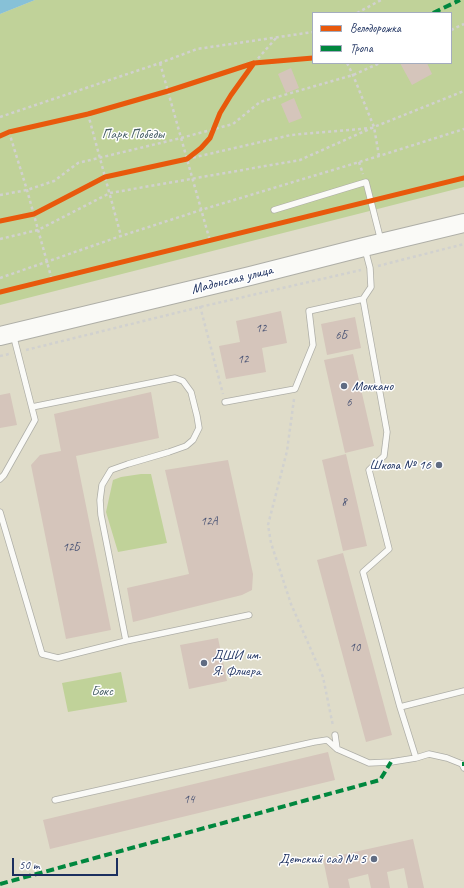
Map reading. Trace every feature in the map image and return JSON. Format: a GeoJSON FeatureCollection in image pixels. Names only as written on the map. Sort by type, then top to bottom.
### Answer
{"type":"FeatureCollection","features":[{"type":"Feature","properties":{"kind":"highway","name":"Мадонская улица"},"geometry":{"type":"LineString","coordinates":[[6,335],[464,223]]}},
{"type":"Feature","properties":{"kind":"lane"},"geometry":{"type":"LineString","coordinates":[[225,402],[295,389],[313,345],[309,311],[363,299],[371,288],[370,268],[373,245],[366,182],[274,210]]}},
{"type":"Feature","properties":{"kind":"lane"},"geometry":{"type":"LineString","coordinates":[[363,299],[387,432],[384,456],[369,470],[388,549],[364,572],[400,707],[416,758]]}},
{"type":"Feature","properties":{"kind":"lane"},"geometry":{"type":"LineString","coordinates":[[0,480],[35,420],[18,351],[6,335]]}},
{"type":"Feature","properties":{"kind":"lane"},"geometry":{"type":"LineString","coordinates":[[32,407],[175,378],[183,381],[191,392],[199,428],[193,440],[186,446],[111,470],[102,485],[100,500],[101,515],[126,641]]}},
{"type":"Feature","properties":{"kind":"lane"},"geometry":{"type":"LineString","coordinates":[[0,512],[42,654],[58,658],[126,641],[249,615]]}},
{"type":"Feature","properties":{"kind":"lane"},"geometry":{"type":"LineString","coordinates":[[400,707],[464,691]]}},
{"type":"Feature","properties":{"kind":"lane"},"geometry":{"type":"LineString","coordinates":[[335,735],[337,749]]}},
{"type":"Feature","properties":{"kind":"lane"},"geometry":{"type":"LineString","coordinates":[[55,800],[327,740],[337,749],[369,763],[391,762],[416,758],[429,754],[447,758],[462,764],[464,768]]}},
{"type":"Feature","properties":{"kind":"path"},"geometry":{"type":"LineString","coordinates":[[359,12],[381,0]]}},
{"type":"Feature","properties":{"kind":"path"},"geometry":{"type":"LineString","coordinates":[[452,30],[464,24]]}},
{"type":"Feature","properties":{"kind":"path"},"geometry":{"type":"LineString","coordinates":[[0,117],[197,49],[312,32]]}},
{"type":"Feature","properties":{"kind":"path"},"geometry":{"type":"LineString","coordinates":[[254,63],[277,37]]}},
{"type":"Feature","properties":{"kind":"path"},"geometry":{"type":"LineString","coordinates":[[160,63],[210,241]]}},
{"type":"Feature","properties":{"kind":"path"},"geometry":{"type":"LineString","coordinates":[[347,64],[374,127],[379,156]]}},
{"type":"Feature","properties":{"kind":"path"},"geometry":{"type":"LineString","coordinates":[[0,195],[27,190],[54,181],[78,163],[233,124],[260,102],[353,76],[378,64]]}},
{"type":"Feature","properties":{"kind":"path"},"geometry":{"type":"LineString","coordinates":[[0,239],[38,230],[110,193],[300,160],[374,127],[464,91]]}},
{"type":"Feature","properties":{"kind":"path"},"geometry":{"type":"LineString","coordinates":[[88,114],[121,236]]}},
{"type":"Feature","properties":{"kind":"path"},"geometry":{"type":"LineString","coordinates":[[187,158],[291,134],[374,127]]}},
{"type":"Feature","properties":{"kind":"path"},"geometry":{"type":"LineString","coordinates":[[0,278],[201,210],[464,129]]}},
{"type":"Feature","properties":{"kind":"path"},"geometry":{"type":"LineString","coordinates":[[9,132],[52,280]]}},
{"type":"Feature","properties":{"kind":"path"},"geometry":{"type":"LineString","coordinates":[[0,356],[200,307],[370,268],[464,244]]}},
{"type":"Feature","properties":{"kind":"path"},"geometry":{"type":"LineString","coordinates":[[195,289],[225,402]]}},
{"type":"Feature","properties":{"kind":"path"},"geometry":{"type":"LineString","coordinates":[[295,389],[287,451],[268,525],[271,543],[291,604],[323,677],[335,735]]}},
{"type":"Feature","properties":{"kind":"green space","name":"Парк Победы"},"geometry":{"type":"Polygon","coordinates":[[[35,0],[464,0],[464,187],[0,305],[0,14],[35,0]]]}},
{"type":"Feature","properties":{"kind":"green space"},"geometry":{"type":"Polygon","coordinates":[[[151,474],[167,543],[118,552],[106,512],[113,480],[121,477],[151,474]]]}},
{"type":"Feature","properties":{"kind":"green space","name":"Бокс"},"geometry":{"type":"Polygon","coordinates":[[[121,672],[127,702],[68,712],[62,683],[121,672]]]}},
{"type":"Feature","properties":{"kind":"water"},"geometry":{"type":"Polygon","coordinates":[[[0,0],[35,0],[0,14],[0,0]]]}},
{"type":"Feature","properties":{"kind":"building"},"geometry":{"type":"Polygon","coordinates":[[[401,64],[427,64],[432,74],[412,85],[401,64]]]}},
{"type":"Feature","properties":{"kind":"building"},"geometry":{"type":"Polygon","coordinates":[[[291,68],[299,88],[286,93],[278,74],[291,68]]]}},
{"type":"Feature","properties":{"kind":"building"},"geometry":{"type":"Polygon","coordinates":[[[294,98],[302,118],[289,123],[281,104],[294,98]]]}},
{"type":"Feature","properties":{"kind":"building"},"geometry":{"type":"Polygon","coordinates":[[[281,311],[287,343],[262,348],[266,372],[226,379],[219,346],[240,342],[236,321],[281,311]]]}},
{"type":"Feature","properties":{"kind":"building"},"geometry":{"type":"Polygon","coordinates":[[[355,317],[361,348],[327,355],[321,324],[355,317]]]}},
{"type":"Feature","properties":{"kind":"building"},"geometry":{"type":"Polygon","coordinates":[[[353,354],[374,446],[345,453],[324,360],[353,354]]]}},
{"type":"Feature","properties":{"kind":"building"},"geometry":{"type":"Polygon","coordinates":[[[151,392],[159,438],[76,456],[111,630],[66,639],[31,465],[40,455],[61,451],[54,414],[151,392]]]}},
{"type":"Feature","properties":{"kind":"building"},"geometry":{"type":"Polygon","coordinates":[[[10,393],[17,425],[0,428],[0,395],[10,393]]]}},
{"type":"Feature","properties":{"kind":"building"},"geometry":{"type":"Polygon","coordinates":[[[346,454],[367,546],[343,551],[322,460],[346,454]]]}},
{"type":"Feature","properties":{"kind":"building"},"geometry":{"type":"Polygon","coordinates":[[[228,460],[253,574],[252,590],[242,595],[133,622],[127,588],[189,574],[165,470],[228,460]]]}},
{"type":"Feature","properties":{"kind":"building"},"geometry":{"type":"Polygon","coordinates":[[[343,553],[392,735],[366,742],[317,560],[343,553]]]}},
{"type":"Feature","properties":{"kind":"building","name":"ДШИ им. Я. Флиера"},"geometry":{"type":"Polygon","coordinates":[[[218,638],[227,681],[189,689],[180,645],[218,638]]]}},
{"type":"Feature","properties":{"kind":"building"},"geometry":{"type":"Polygon","coordinates":[[[328,752],[335,780],[50,849],[43,820],[328,752]]]}},
{"type":"Feature","properties":{"kind":"building"},"geometry":{"type":"Polygon","coordinates":[[[413,839],[424,888],[408,888],[404,868],[387,872],[390,888],[371,888],[368,874],[348,879],[350,888],[329,888],[323,859],[413,839]]]}},
{"type":"Feature","properties":{"kind":"marked path"},"geometry":{"type":"LineString","coordinates":[[435,12],[460,0]]}},
{"type":"Feature","properties":{"kind":"marked path"},"geometry":{"type":"LineString","coordinates":[[0,884],[380,780],[391,762]]}},
{"type":"Feature","properties":{"kind":"cycle path"},"geometry":{"type":"LineString","coordinates":[[0,136],[9,132],[88,114],[168,91],[254,63],[312,58]]}},
{"type":"Feature","properties":{"kind":"cycle path"},"geometry":{"type":"LineString","coordinates":[[0,221],[34,214],[105,177],[187,159],[201,148],[210,138],[220,113],[254,63]]}},
{"type":"Feature","properties":{"kind":"cycle path"},"geometry":{"type":"LineString","coordinates":[[0,292],[464,178]]}},
{"type":"Feature","properties":{"kind":"place","name":"Моккано"},"geometry":{"type":"Point","coordinates":[344,386]}},
{"type":"Feature","properties":{"kind":"place","name":"Школа № 16"},"geometry":{"type":"Point","coordinates":[439,465]}},
{"type":"Feature","properties":{"kind":"place","name":"ДШИ им. Я. Флиера"},"geometry":{"type":"Point","coordinates":[204,663]}},
{"type":"Feature","properties":{"kind":"place","name":"Детский сад № 5"},"geometry":{"type":"Point","coordinates":[374,859]}}]}
